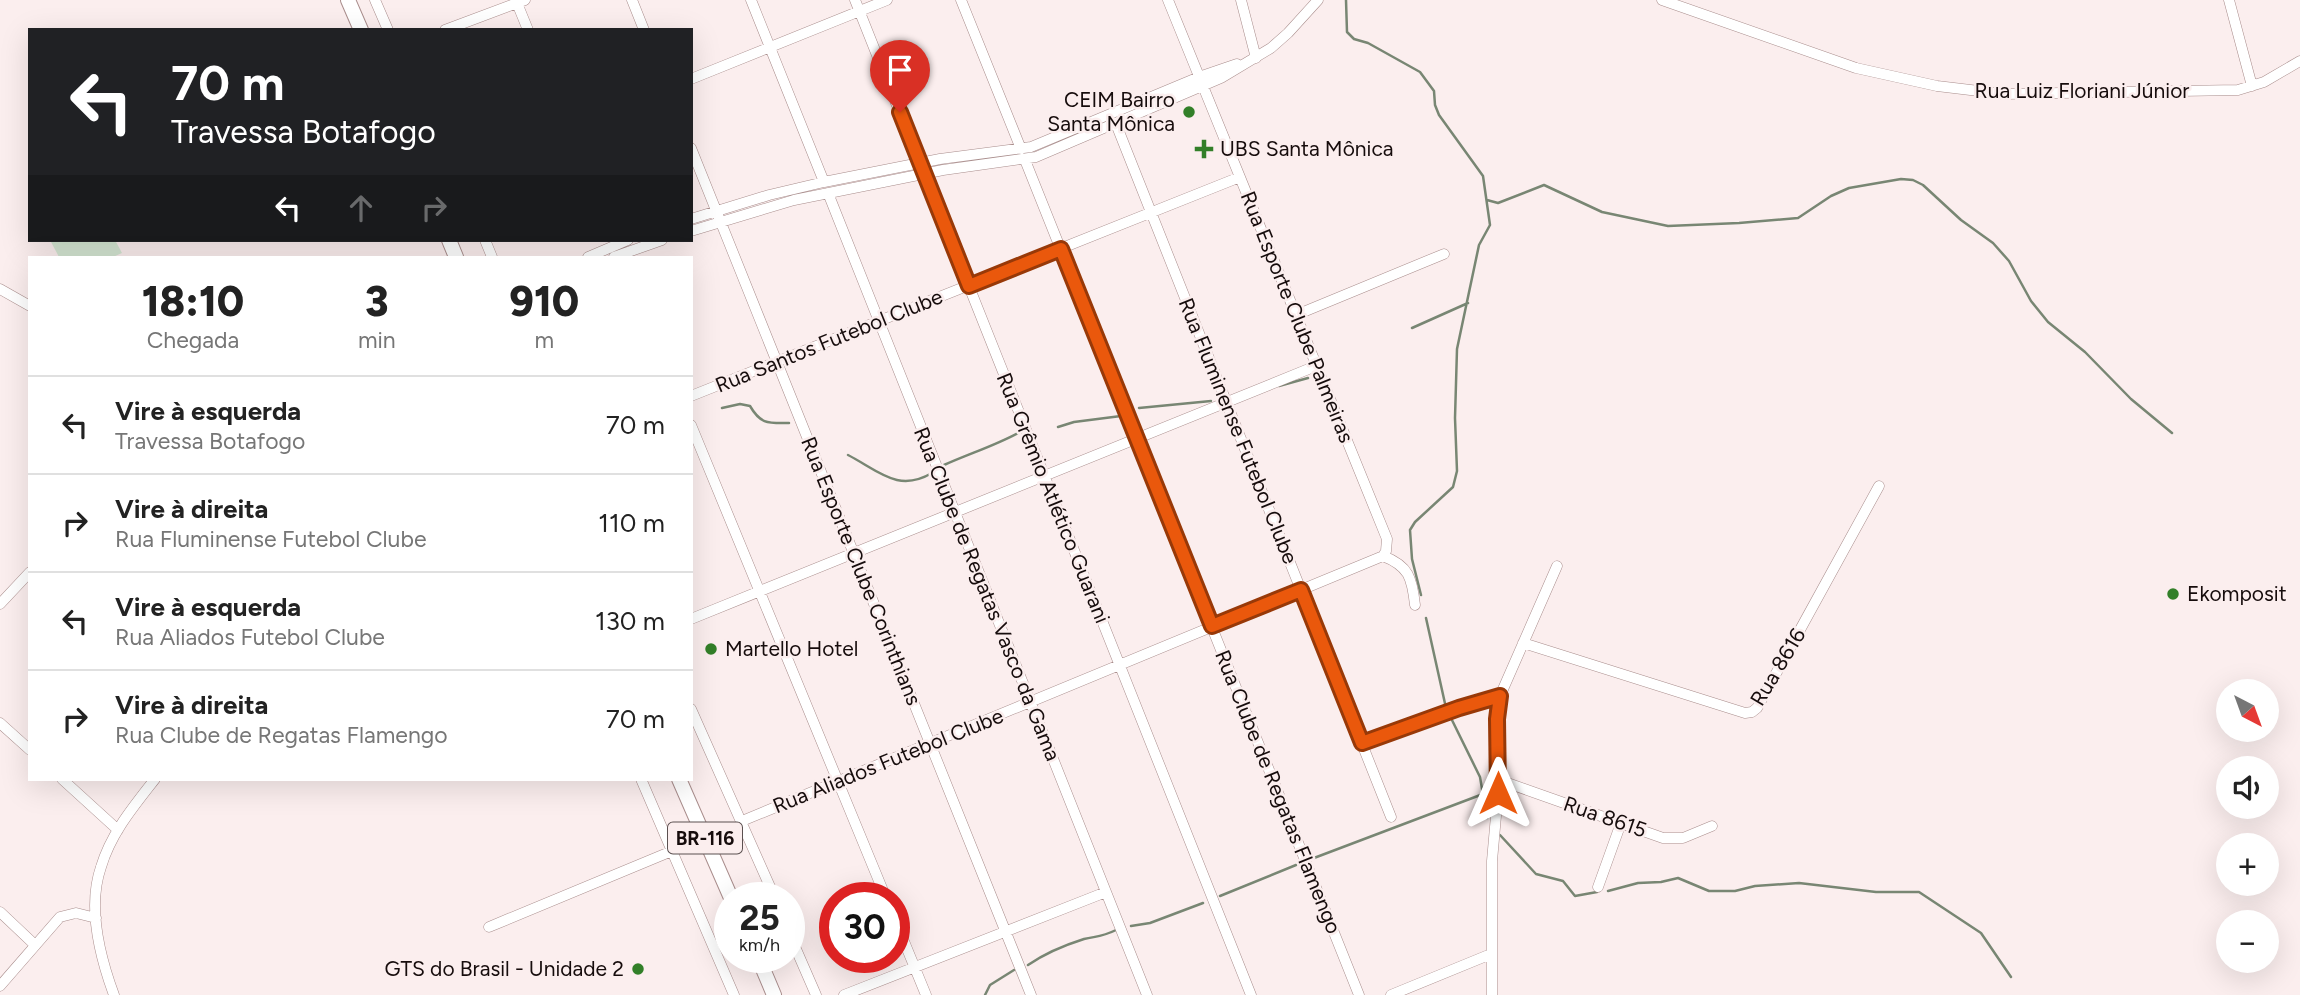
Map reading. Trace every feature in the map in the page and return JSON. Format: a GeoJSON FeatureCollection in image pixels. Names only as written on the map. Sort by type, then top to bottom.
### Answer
{"type":"FeatureCollection","features":[{"type":"Feature","properties":{"kind":"highway"},"geometry":{"type":"LineString","coordinates":[[348,0],[360,28]]}},
{"type":"Feature","properties":{"kind":"highway","name":"BR-116"},"geometry":{"type":"LineString","coordinates":[[680,781],[725,882]]}},
{"type":"Feature","properties":{"kind":"highway"},"geometry":{"type":"LineString","coordinates":[[765,973],[774,995]]}},
{"type":"Feature","properties":{"kind":"street"},"geometry":{"type":"LineString","coordinates":[[375,0],[387,28]]}},
{"type":"Feature","properties":{"kind":"street"},"geometry":{"type":"LineString","coordinates":[[632,0],[643,28]]}},
{"type":"Feature","properties":{"kind":"street"},"geometry":{"type":"LineString","coordinates":[[751,0],[824,182]]}},
{"type":"Feature","properties":{"kind":"street","name":"Rua Grêmio Atlético Guarani"},"geometry":{"type":"LineString","coordinates":[[855,0],[1251,995]]}},
{"type":"Feature","properties":{"kind":"street"},"geometry":{"type":"LineString","coordinates":[[693,78],[887,0]]}},
{"type":"Feature","properties":{"kind":"street"},"geometry":{"type":"LineString","coordinates":[[961,0],[1021,149]]}},
{"type":"Feature","properties":{"kind":"street","name":"Rua Esporte Clube Palmeiras"},"geometry":{"type":"LineString","coordinates":[[1168,0],[1387,539],[1383,556]]}},
{"type":"Feature","properties":{"kind":"street"},"geometry":{"type":"LineString","coordinates":[[1241,0],[1256,58]]}},
{"type":"Feature","properties":{"kind":"street"},"geometry":{"type":"LineString","coordinates":[[693,218],[769,195],[824,182],[1040,144],[1256,58],[1288,33],[1318,0]]}},
{"type":"Feature","properties":{"kind":"street","name":"Rua Luiz Floriani Júnior"},"geometry":{"type":"LineString","coordinates":[[1661,0],[1857,68],[1937,86],[2004,94],[2222,91],[2252,86],[2277,76],[2300,61]]}},
{"type":"Feature","properties":{"kind":"street"},"geometry":{"type":"LineString","coordinates":[[2230,0],[2252,86]]}},
{"type":"Feature","properties":{"kind":"street"},"geometry":{"type":"LineString","coordinates":[[450,28],[521,2],[528,28]]}},
{"type":"Feature","properties":{"kind":"street"},"geometry":{"type":"LineString","coordinates":[[693,230],[794,200],[924,174],[1025,160],[1116,124],[1201,82]]}},
{"type":"Feature","properties":{"kind":"street","name":"Rua Fluminense Futebol Clube"},"geometry":{"type":"LineString","coordinates":[[1116,124],[1391,817]]}},
{"type":"Feature","properties":{"kind":"street","name":"Rua Esporte Clube Corinthians"},"geometry":{"type":"LineString","coordinates":[[693,153],[1031,995]]}},
{"type":"Feature","properties":{"kind":"street","name":"Rua Clube de Regatas Flamengo"},"geometry":{"type":"LineString","coordinates":[[1025,160],[1359,995]]}},
{"type":"Feature","properties":{"kind":"street","name":"Rua Santos Futebol Clube"},"geometry":{"type":"LineString","coordinates":[[693,395],[1240,177]]}},
{"type":"Feature","properties":{"kind":"street","name":"Rua Clube de Regatas Vasco da Gama"},"geometry":{"type":"LineString","coordinates":[[828,193],[1147,995]]}},
{"type":"Feature","properties":{"kind":"street"},"geometry":{"type":"LineString","coordinates":[[590,256],[623,242]]}},
{"type":"Feature","properties":{"kind":"street"},"geometry":{"type":"LineString","coordinates":[[619,256],[658,242]]}},
{"type":"Feature","properties":{"kind":"street"},"geometry":{"type":"LineString","coordinates":[[1296,315],[1444,254]]}},
{"type":"Feature","properties":{"kind":"street"},"geometry":{"type":"LineString","coordinates":[[0,289],[28,305]]}},
{"type":"Feature","properties":{"kind":"street"},"geometry":{"type":"LineString","coordinates":[[693,618],[1317,366]]}},
{"type":"Feature","properties":{"kind":"street"},"geometry":{"type":"LineString","coordinates":[[693,430],[879,882]]}},
{"type":"Feature","properties":{"kind":"street","name":"Rua 8616"},"geometry":{"type":"LineString","coordinates":[[1523,643],[1745,713],[1752,712],[1757,708],[1879,486]]}},
{"type":"Feature","properties":{"kind":"street"},"geometry":{"type":"LineString","coordinates":[[1383,556],[1395,561],[1407,571],[1415,605]]}},
{"type":"Feature","properties":{"kind":"street","name":"Rua Aliados Futebol Clube"},"geometry":{"type":"LineString","coordinates":[[742,821],[1383,556]]}},
{"type":"Feature","properties":{"kind":"street"},"geometry":{"type":"LineString","coordinates":[[1492,995],[1492,853],[1499,780],[1497,719],[1500,696],[1557,566]]}},
{"type":"Feature","properties":{"kind":"street"},"geometry":{"type":"LineString","coordinates":[[0,604],[28,574]]}},
{"type":"Feature","properties":{"kind":"street"},"geometry":{"type":"LineString","coordinates":[[1362,743],[1500,696]]}},
{"type":"Feature","properties":{"kind":"street"},"geometry":{"type":"LineString","coordinates":[[693,713],[768,882]]}},
{"type":"Feature","properties":{"kind":"street"},"geometry":{"type":"LineString","coordinates":[[0,723],[28,748]]}},
{"type":"Feature","properties":{"kind":"street","name":"Rua 8615"},"geometry":{"type":"LineString","coordinates":[[1499,780],[1663,838],[1675,839],[1693,835],[1712,826]]}},
{"type":"Feature","properties":{"kind":"street"},"geometry":{"type":"LineString","coordinates":[[64,781],[118,830]]}},
{"type":"Feature","properties":{"kind":"street"},"geometry":{"type":"LineString","coordinates":[[114,995],[103,961],[96,918],[98,878],[104,857],[118,830],[154,781]]}},
{"type":"Feature","properties":{"kind":"street"},"geometry":{"type":"LineString","coordinates":[[642,781],[734,995]]}},
{"type":"Feature","properties":{"kind":"street"},"geometry":{"type":"LineString","coordinates":[[1598,887],[1621,823]]}},
{"type":"Feature","properties":{"kind":"street"},"geometry":{"type":"LineString","coordinates":[[489,927],[672,850]]}},
{"type":"Feature","properties":{"kind":"street"},"geometry":{"type":"LineString","coordinates":[[844,995],[1106,892]]}},
{"type":"Feature","properties":{"kind":"street"},"geometry":{"type":"LineString","coordinates":[[0,912],[35,945]]}},
{"type":"Feature","properties":{"kind":"street"},"geometry":{"type":"LineString","coordinates":[[0,986],[54,922],[66,914],[85,914],[96,918]]}},
{"type":"Feature","properties":{"kind":"street"},"geometry":{"type":"LineString","coordinates":[[1391,995],[1491,954]]}},
{"type":"Feature","properties":{"kind":"street"},"geometry":{"type":"LineString","coordinates":[[910,955],[926,995]]}},
{"type":"Feature","properties":{"kind":"street"},"geometry":{"type":"LineString","coordinates":[[805,970],[816,995]]}},
{"type":"Feature","properties":{"kind":"green space"},"geometry":{"type":"Polygon","coordinates":[[[51,242],[116,242],[122,253],[115,256],[58,256],[51,242]]]}},
{"type":"Feature","properties":{"kind":"waterway"},"geometry":{"type":"LineString","coordinates":[[1346,0],[1347,32],[1354,39],[1368,43],[1420,72],[1434,91],[1439,115],[1483,176],[1490,225],[1479,245],[1457,349],[1457,471],[1453,487],[1415,522],[1410,530],[1412,559],[1421,595]]}},
{"type":"Feature","properties":{"kind":"waterway"},"geometry":{"type":"LineString","coordinates":[[1487,200],[1498,203],[1544,185],[1602,212],[1668,226],[1739,223],[1798,218],[1831,196],[1849,188],[1901,179],[1913,180],[1923,185],[1961,220],[1993,243],[2009,261],[2031,301],[2048,322],[2085,352],[2131,399],[2172,433]]}},
{"type":"Feature","properties":{"kind":"waterway"},"geometry":{"type":"LineString","coordinates":[[1412,328],[1468,303]]}},
{"type":"Feature","properties":{"kind":"waterway"},"geometry":{"type":"LineString","coordinates":[[1279,386],[1308,378]]}},
{"type":"Feature","properties":{"kind":"waterway"},"geometry":{"type":"LineString","coordinates":[[1139,408],[1211,401]]}},
{"type":"Feature","properties":{"kind":"waterway"},"geometry":{"type":"LineString","coordinates":[[722,408],[740,404],[750,406],[758,417],[766,422],[789,423]]}},
{"type":"Feature","properties":{"kind":"waterway"},"geometry":{"type":"LineString","coordinates":[[1058,427],[1074,422],[1121,416]]}},
{"type":"Feature","properties":{"kind":"waterway"},"geometry":{"type":"LineString","coordinates":[[944,465],[1018,433]]}},
{"type":"Feature","properties":{"kind":"waterway"},"geometry":{"type":"LineString","coordinates":[[848,455],[889,478],[909,481],[932,473]]}},
{"type":"Feature","properties":{"kind":"waterway"},"geometry":{"type":"LineString","coordinates":[[1426,618],[1446,708]]}},
{"type":"Feature","properties":{"kind":"waterway"},"geometry":{"type":"LineString","coordinates":[[1449,714],[1480,777],[1487,818]]}},
{"type":"Feature","properties":{"kind":"waterway"},"geometry":{"type":"LineString","coordinates":[[1314,858],[1483,794]]}},
{"type":"Feature","properties":{"kind":"waterway"},"geometry":{"type":"LineString","coordinates":[[1500,835],[1536,874],[1563,881],[1575,896],[1597,892]]}},
{"type":"Feature","properties":{"kind":"waterway"},"geometry":{"type":"LineString","coordinates":[[1220,896],[1296,865]]}},
{"type":"Feature","properties":{"kind":"waterway"},"geometry":{"type":"LineString","coordinates":[[1608,891],[1638,883],[1678,878],[1709,891],[1735,891],[1755,886],[1799,883],[1876,892],[1919,892],[1981,933],[2011,977]]}},
{"type":"Feature","properties":{"kind":"waterway"},"geometry":{"type":"LineString","coordinates":[[1131,926],[1150,923],[1203,903]]}},
{"type":"Feature","properties":{"kind":"waterway"},"geometry":{"type":"LineString","coordinates":[[1028,965],[1062,947],[1116,930]]}},
{"type":"Feature","properties":{"kind":"waterway"},"geometry":{"type":"LineString","coordinates":[[985,995],[990,985],[1014,970]]}},
{"type":"Feature","properties":{"kind":"place","name":"CEIM Bairro Santa Mônica"},"geometry":{"type":"Point","coordinates":[1189,112]}},
{"type":"Feature","properties":{"kind":"place","name":"UBS Santa Mônica"},"geometry":{"type":"Point","coordinates":[1204,149]}},
{"type":"Feature","properties":{"kind":"place","name":"Ekomposit"},"geometry":{"type":"Point","coordinates":[2173,594]}},
{"type":"Feature","properties":{"kind":"place","name":"Martello Hotel"},"geometry":{"type":"Point","coordinates":[711,649]}},
{"type":"Feature","properties":{"kind":"place","name":"GTS do Brasil - Unidade 2"},"geometry":{"type":"Point","coordinates":[638,969]}},
{"type":"Feature","properties":{"kind":"route"},"geometry":{"type":"LineString","coordinates":[[900,112],[969,286],[1061,249],[1212,626],[1301,590],[1362,743],[1500,696],[1497,709],[1498,793]]}}]}
